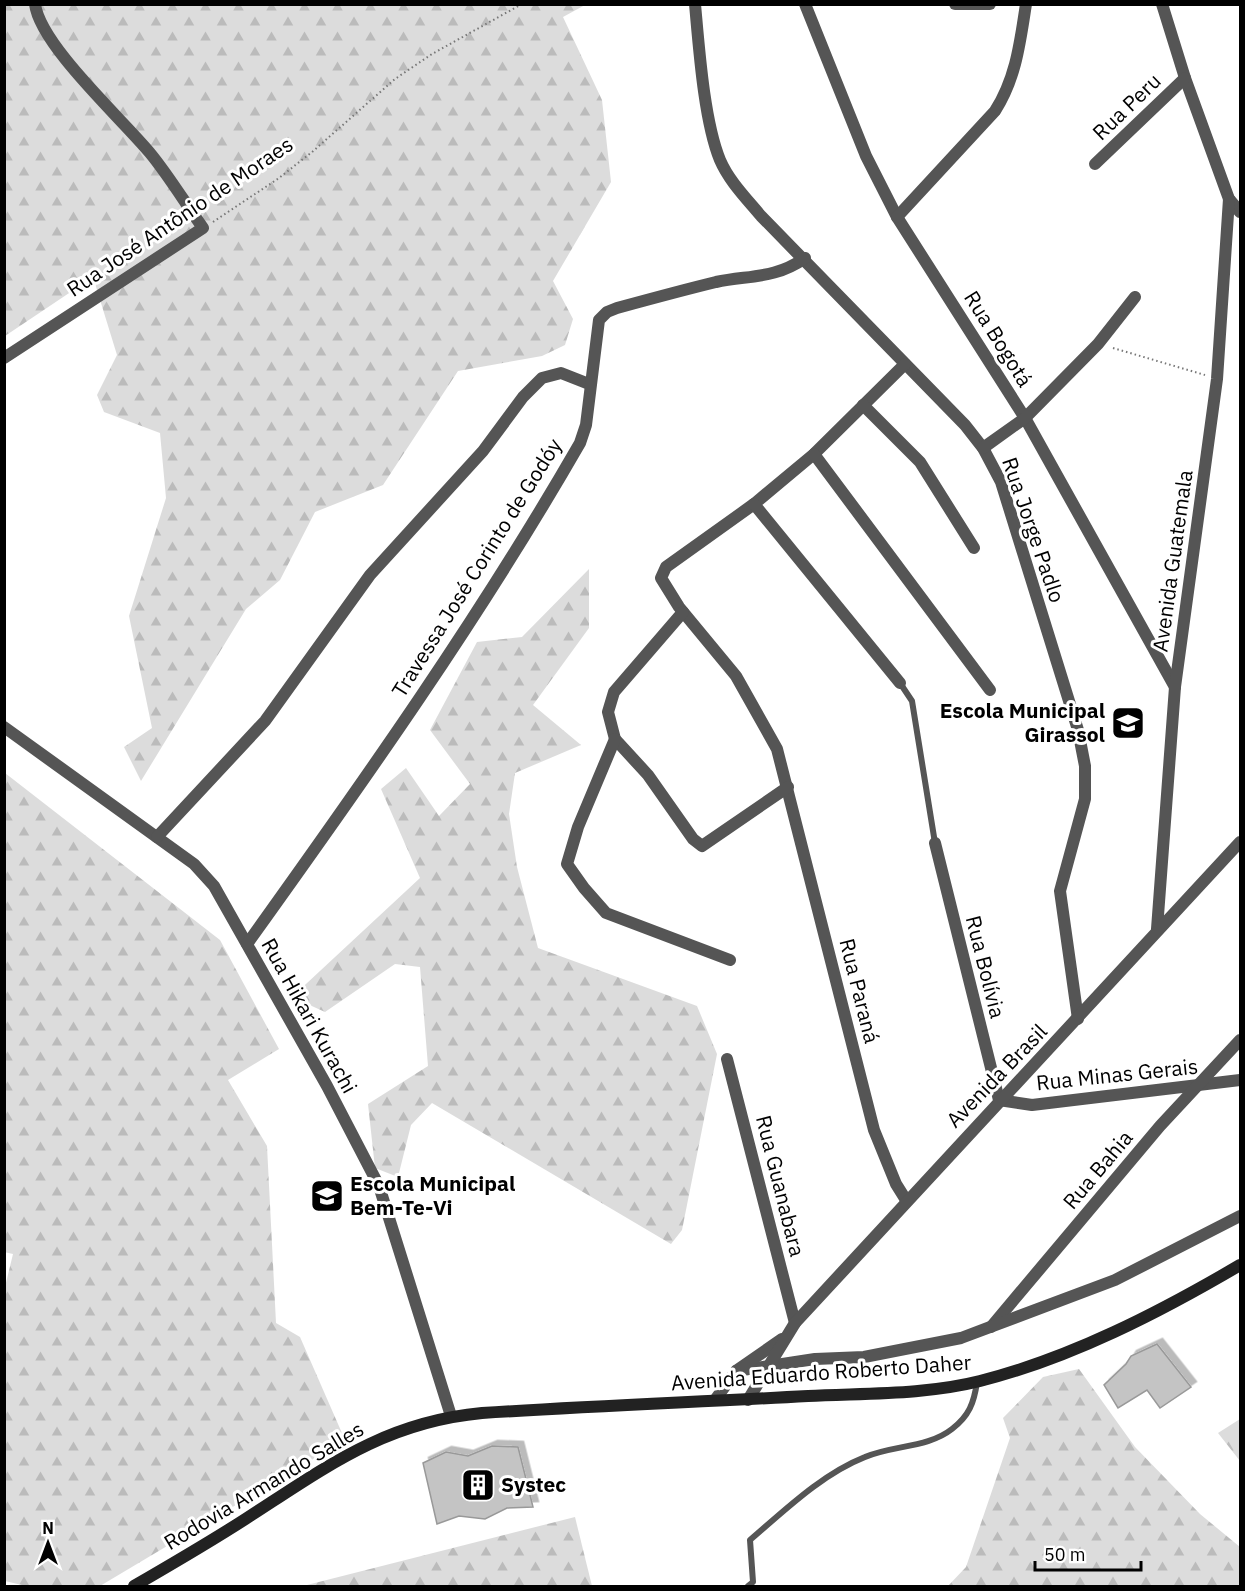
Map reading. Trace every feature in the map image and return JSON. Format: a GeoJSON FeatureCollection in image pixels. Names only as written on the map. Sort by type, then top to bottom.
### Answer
{"type":"FeatureCollection","features":[{"type":"Feature","properties":{"kind":"main road","name":"Avenida Eduardo Roberto Daher"},"geometry":{"type":"LineString","coordinates":[[451,1416],[905,1390],[977,1382],[1031,1366],[1074,1348],[1192,1293],[1240,1266]]}},
{"type":"Feature","properties":{"kind":"main road","name":"Rodovia Armando Salles"},"geometry":{"type":"LineString","coordinates":[[134,1587],[217,1538],[353,1451],[403,1428],[451,1416]]}},
{"type":"Feature","properties":{"kind":"street"},"geometry":{"type":"LineString","coordinates":[[35,4],[37,15],[61,53],[151,155],[203,228]]}},
{"type":"Feature","properties":{"kind":"street","name":"Rua Jorge Padlo"},"geometry":{"type":"LineString","coordinates":[[695,4],[713,138],[720,161],[732,182],[761,216],[805,258],[964,425],[983,448],[1001,482],[1017,527],[1078,730],[1085,766],[1085,799],[1060,891],[1077,1019]]}},
{"type":"Feature","properties":{"kind":"street","name":"Rua Bogotá"},"geometry":{"type":"LineString","coordinates":[[805,4],[866,156],[897,217],[1025,418],[1175,687]]}},
{"type":"Feature","properties":{"kind":"street"},"geometry":{"type":"LineString","coordinates":[[955,4],[969,7],[990,4]]}},
{"type":"Feature","properties":{"kind":"street"},"geometry":{"type":"LineString","coordinates":[[897,217],[995,111],[1003,99],[1017,62],[1026,4]]}},
{"type":"Feature","properties":{"kind":"street"},"geometry":{"type":"LineString","coordinates":[[1162,4],[1185,78],[1229,199],[1240,213]]}},
{"type":"Feature","properties":{"kind":"street","name":"Rua Peru"},"geometry":{"type":"LineString","coordinates":[[1095,164],[1185,78]]}},
{"type":"Feature","properties":{"kind":"street","name":"Avenida Guatemala"},"geometry":{"type":"LineString","coordinates":[[1157,929],[1175,687],[1217,379],[1229,199]]}},
{"type":"Feature","properties":{"kind":"street","name":"Rua José Antônio de Moraes"},"geometry":{"type":"LineString","coordinates":[[4,358],[203,228]]}},
{"type":"Feature","properties":{"kind":"street","name":"Travessa José Corinto de Godóy"},"geometry":{"type":"LineString","coordinates":[[247,944],[398,730],[486,598],[580,443],[586,425],[589,384],[599,320],[607,312],[719,282],[764,277],[792,267],[805,258]]}},
{"type":"Feature","properties":{"kind":"street"},"geometry":{"type":"LineString","coordinates":[[983,448],[1025,418],[1098,344],[1135,297]]}},
{"type":"Feature","properties":{"kind":"street"},"geometry":{"type":"LineString","coordinates":[[900,682],[754,504],[814,454],[905,364]]}},
{"type":"Feature","properties":{"kind":"street"},"geometry":{"type":"LineString","coordinates":[[157,837],[265,721],[370,575],[483,452],[523,397],[542,378],[561,373],[589,384]]}},
{"type":"Feature","properties":{"kind":"street"},"geometry":{"type":"LineString","coordinates":[[863,405],[920,462],[974,548]]}},
{"type":"Feature","properties":{"kind":"street"},"geometry":{"type":"LineString","coordinates":[[814,454],[990,690]]}},
{"type":"Feature","properties":{"kind":"street","name":"Rua Paraná"},"geometry":{"type":"LineString","coordinates":[[754,504],[666,567],[662,573],[663,584],[735,675],[777,749],[874,1130],[896,1184],[906,1200]]}},
{"type":"Feature","properties":{"kind":"street"},"geometry":{"type":"LineString","coordinates":[[683,612],[614,692],[608,712],[615,739],[648,775],[693,839],[702,846],[788,787]]}},
{"type":"Feature","properties":{"kind":"street","name":"Rua Hikari Kurachi"},"geometry":{"type":"LineString","coordinates":[[4,727],[194,864],[214,886],[327,1086],[379,1186],[451,1416]]}},
{"type":"Feature","properties":{"kind":"street"},"geometry":{"type":"LineString","coordinates":[[615,739],[578,827],[567,864],[606,913],[730,960]]}},
{"type":"Feature","properties":{"kind":"street","name":"Avenida Brasil"},"geometry":{"type":"LineString","coordinates":[[748,1400],[783,1338],[795,1323],[906,1200],[1240,842]]}},
{"type":"Feature","properties":{"kind":"street","name":"Rua Bolívia"},"geometry":{"type":"LineString","coordinates":[[935,843],[999,1100]]}},
{"type":"Feature","properties":{"kind":"street","name":"Rua Bahia"},"geometry":{"type":"LineString","coordinates":[[990,1329],[1152,1135],[1240,1040]]}},
{"type":"Feature","properties":{"kind":"street","name":"Rua Guanabara"},"geometry":{"type":"LineString","coordinates":[[727,1059],[795,1323]]}},
{"type":"Feature","properties":{"kind":"street","name":"Rua Minas Gerais"},"geometry":{"type":"LineString","coordinates":[[999,1100],[1032,1105],[1197,1087],[1240,1080]]}},
{"type":"Feature","properties":{"kind":"street"},"geometry":{"type":"LineString","coordinates":[[736,1371],[770,1364],[864,1357],[897,1352],[990,1329],[1115,1280],[1170,1254],[1240,1216]]}},
{"type":"Feature","properties":{"kind":"street","name":"Avenida Brasil"},"geometry":{"type":"LineString","coordinates":[[715,1400],[736,1371],[783,1338]]}},
{"type":"Feature","properties":{"kind":"lane"},"geometry":{"type":"LineString","coordinates":[[900,682],[912,701],[935,843]]}},
{"type":"Feature","properties":{"kind":"lane"},"geometry":{"type":"LineString","coordinates":[[748,1587],[753,1582],[750,1540],[793,1503],[835,1473],[863,1457],[931,1440],[950,1431],[964,1419],[974,1404],[977,1382]]}},
{"type":"Feature","properties":{"kind":"path","name":"Rua José Antônio de Moraes"},"geometry":{"type":"LineString","coordinates":[[203,228],[279,178],[395,79],[432,54],[522,4]]}},
{"type":"Feature","properties":{"kind":"path"},"geometry":{"type":"LineString","coordinates":[[1098,344],[1217,379]]}},
{"type":"Feature","properties":{"kind":"green space"},"geometry":{"type":"Polygon","coordinates":[[[5,5],[585,5],[563,17],[602,100],[611,182],[553,281],[573,319],[565,345],[542,356],[458,371],[383,485],[315,512],[280,580],[246,609],[141,781],[124,747],[152,728],[129,616],[166,498],[160,433],[104,412],[97,395],[117,355],[93,277],[5,336],[5,5]]]}},
{"type":"Feature","properties":{"kind":"green space"},"geometry":{"type":"Polygon","coordinates":[[[589,569],[589,628],[533,705],[581,745],[515,773],[509,814],[517,867],[538,948],[697,1006],[717,1054],[682,1230],[671,1244],[432,1103],[411,1125],[398,1177],[375,1168],[368,1104],[428,1066],[420,967],[395,964],[325,1012],[292,997],[420,878],[381,789],[406,768],[439,816],[470,784],[430,730],[477,642],[522,637],[589,569]]]}},
{"type":"Feature","properties":{"kind":"green space"},"geometry":{"type":"Polygon","coordinates":[[[5,773],[220,940],[279,1049],[228,1080],[267,1146],[276,1323],[300,1337],[345,1440],[100,1586],[26,1586],[5,1581],[4,1291],[13,1254],[4,1252],[5,773]]]}},
{"type":"Feature","properties":{"kind":"green space"},"geometry":{"type":"Polygon","coordinates":[[[1079,1369],[1135,1447],[1200,1514],[1240,1547],[1240,1586],[948,1586],[966,1567],[1010,1438],[1003,1418],[1043,1377],[1079,1369]]]}},
{"type":"Feature","properties":{"kind":"green space"},"geometry":{"type":"Polygon","coordinates":[[[1240,1419],[1240,1461],[1218,1433],[1240,1419]]]}},
{"type":"Feature","properties":{"kind":"green space"},"geometry":{"type":"Polygon","coordinates":[[[575,1517],[592,1586],[303,1586],[575,1517]]]}},
{"type":"Feature","properties":{"kind":"building"},"geometry":{"type":"Polygon","coordinates":[[[1157,1344],[1191,1387],[1160,1408],[1147,1390],[1118,1408],[1104,1385],[1131,1356],[1157,1344]]]}},
{"type":"Feature","properties":{"kind":"building","name":"Systec"},"geometry":{"type":"Polygon","coordinates":[[[492,1446],[518,1447],[533,1507],[507,1508],[485,1519],[459,1516],[437,1524],[423,1463],[446,1452],[468,1456],[492,1446]]]}},
{"type":"Feature","properties":{"kind":"place","name":"Escola Municipal Girassol"},"geometry":{"type":"Point","coordinates":[1128,723]}},
{"type":"Feature","properties":{"kind":"place","name":"Escola Municipal Bem-Te-Vi"},"geometry":{"type":"Point","coordinates":[327,1196]}},
{"type":"Feature","properties":{"kind":"place","name":"Systec"},"geometry":{"type":"Point","coordinates":[478,1485]}}]}
